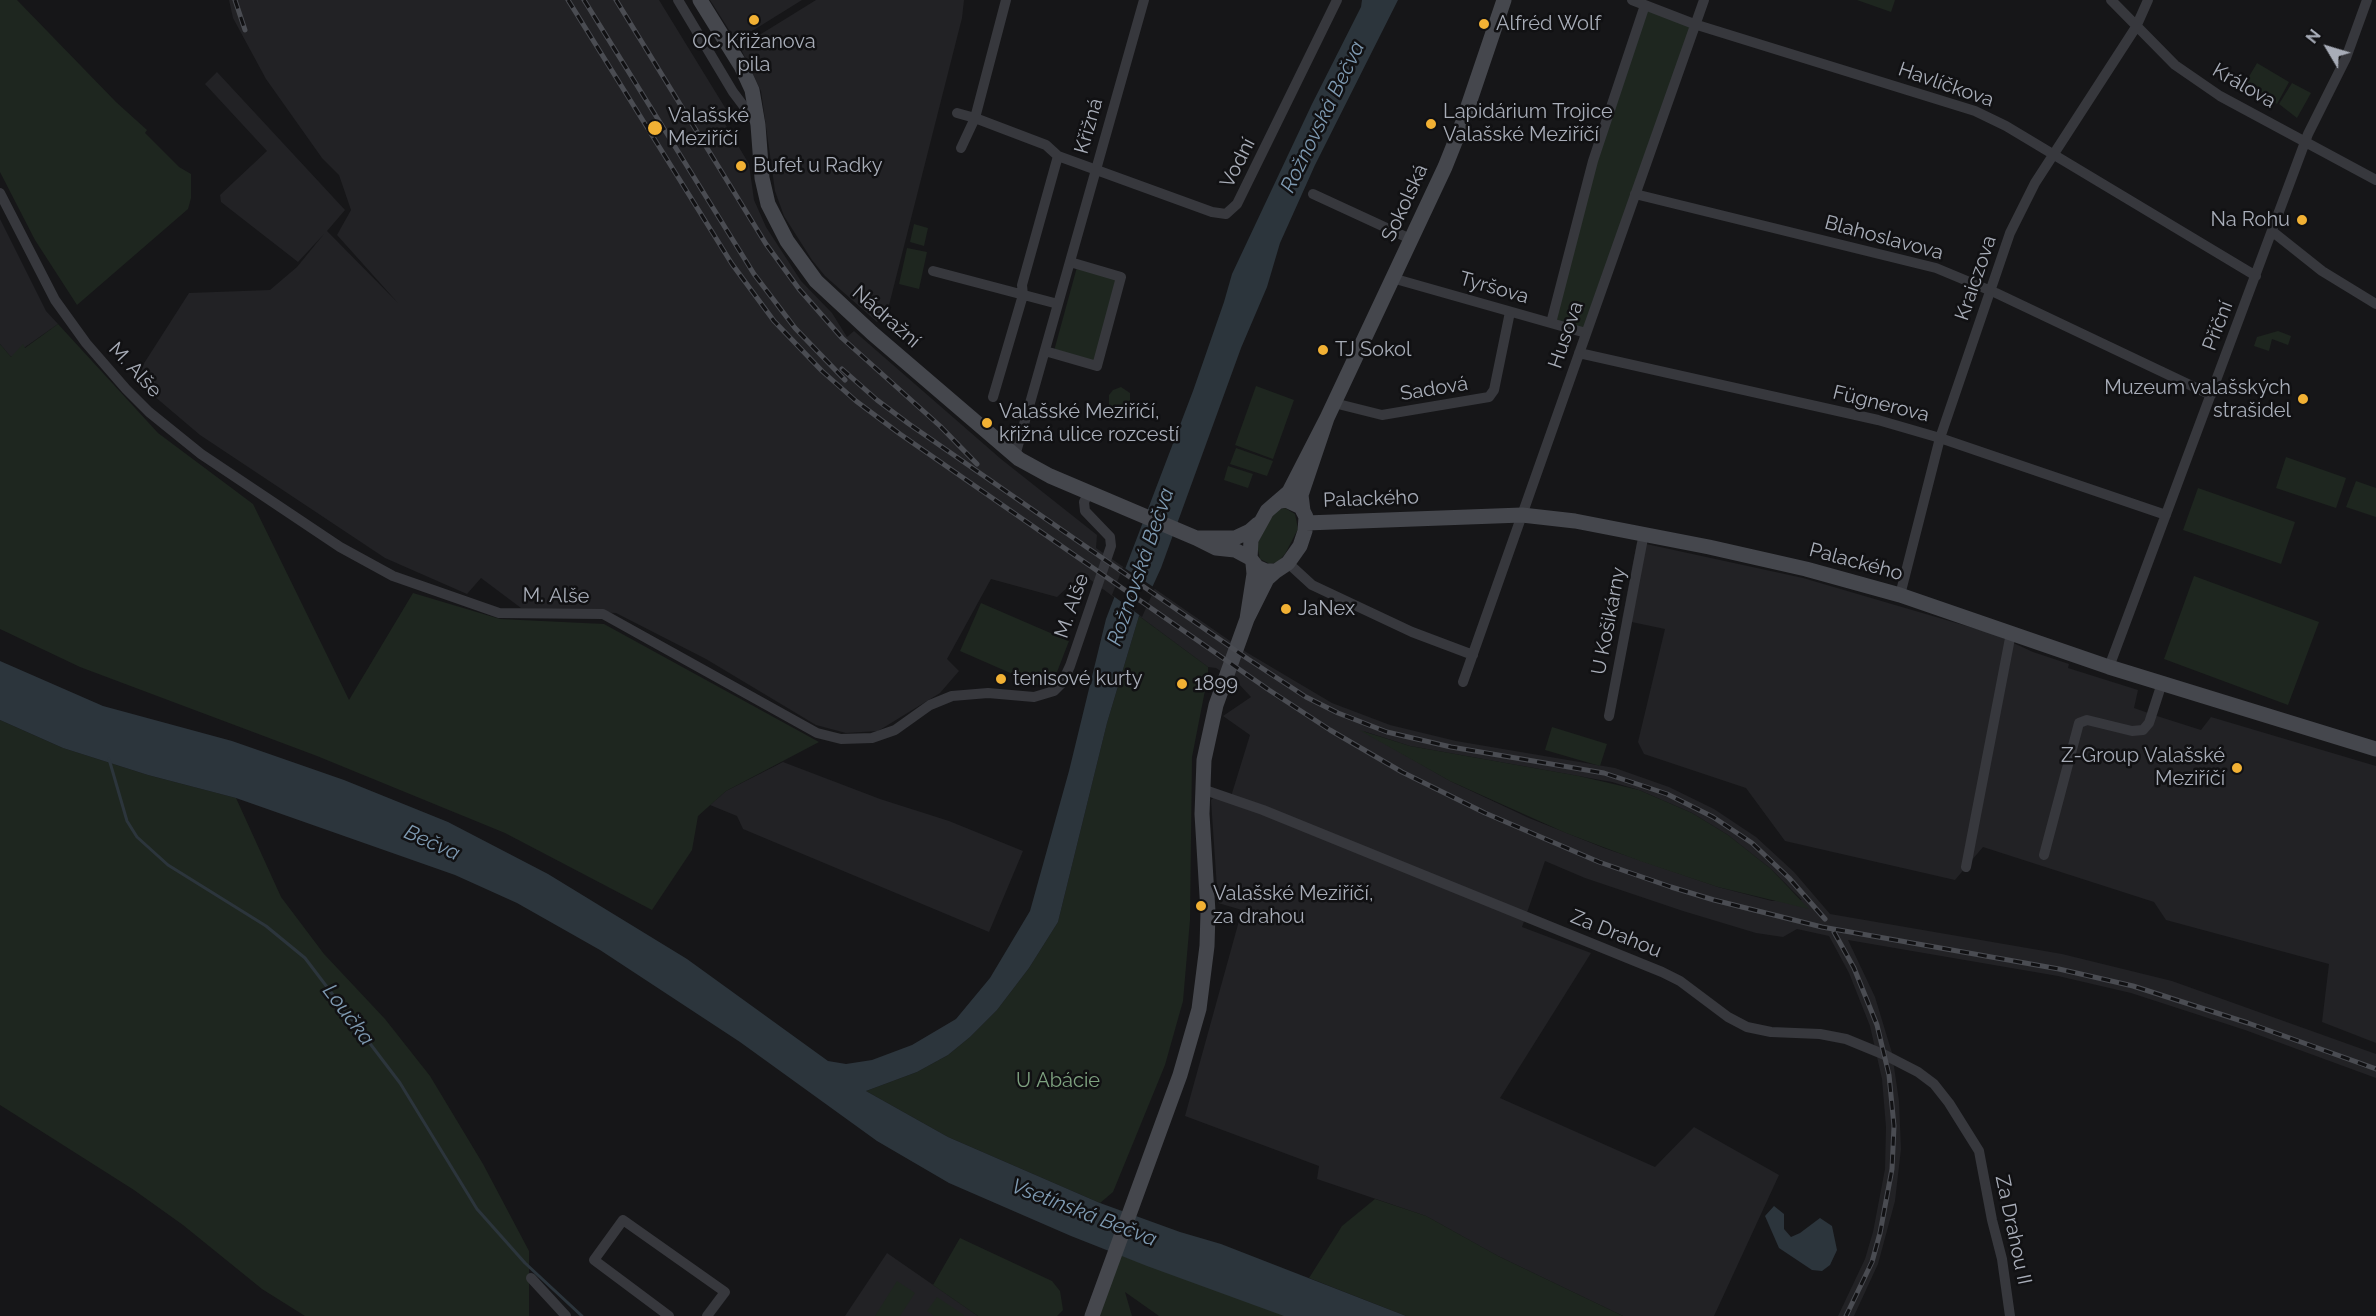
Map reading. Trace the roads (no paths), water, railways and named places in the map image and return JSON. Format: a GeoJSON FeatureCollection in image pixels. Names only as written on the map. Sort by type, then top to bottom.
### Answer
{"type":"FeatureCollection","features":[{"type":"Feature","properties":{"kind":"main road","name":"Nádražní"},"geometry":{"type":"LineString","coordinates":[[700,0],[749,82],[758,124],[762,177],[768,204],[797,257],[816,281],[1015,456],[1050,476],[1216,548],[1235,550],[1252,560]]}},
{"type":"Feature","properties":{"kind":"main road","name":"Sokolská"},"geometry":{"type":"LineString","coordinates":[[1247,619],[1254,574],[1249,545],[1258,524],[1267,511],[1286,496],[1295,482],[1327,418],[1455,144],[1504,0]]}},
{"type":"Feature","properties":{"kind":"main road","name":"Sokolská"},"geometry":{"type":"LineString","coordinates":[[1202,789],[1206,744],[1220,692],[1247,619],[1265,583],[1300,546],[1305,517],[1300,495],[1327,418]]}},
{"type":"Feature","properties":{"kind":"main road"},"geometry":{"type":"LineString","coordinates":[[1277,502],[1291,501],[1305,517]]}},
{"type":"Feature","properties":{"kind":"main road","name":"Palackého"},"geometry":{"type":"LineString","coordinates":[[1305,517],[1522,515],[1557,518],[1644,533],[1806,569],[1900,595],[1979,627],[2011,633],[2109,667],[2376,749]]}},
{"type":"Feature","properties":{"kind":"main road","name":"Nádražní"},"geometry":{"type":"LineString","coordinates":[[1192,537],[1235,538],[1250,531],[1258,524]]}},
{"type":"Feature","properties":{"kind":"main road"},"geometry":{"type":"LineString","coordinates":[[1252,560],[1261,570],[1282,567]]}},
{"type":"Feature","properties":{"kind":"main road"},"geometry":{"type":"LineString","coordinates":[[1092,1316],[1184,1064],[1200,998],[1207,946],[1208,912],[1202,789]]}},
{"type":"Feature","properties":{"kind":"street"},"geometry":{"type":"LineString","coordinates":[[678,0],[733,92],[758,124]]}},
{"type":"Feature","properties":{"kind":"street"},"geometry":{"type":"LineString","coordinates":[[961,148],[975,118],[1006,0]]}},
{"type":"Feature","properties":{"kind":"street","name":"Křižná"},"geometry":{"type":"LineString","coordinates":[[1015,456],[1144,0]]}},
{"type":"Feature","properties":{"kind":"street","name":"Vodní"},"geometry":{"type":"LineString","coordinates":[[1096,169],[1212,212],[1222,214],[1231,212],[1337,0]]}},
{"type":"Feature","properties":{"kind":"street","name":"Havlíčkova"},"geometry":{"type":"LineString","coordinates":[[1632,0],[1694,24],[1975,111],[2006,126],[2256,276]]}},
{"type":"Feature","properties":{"kind":"street","name":"Husova"},"geometry":{"type":"LineString","coordinates":[[1463,682],[1704,0]]}},
{"type":"Feature","properties":{"kind":"street","name":"Králova"},"geometry":{"type":"LineString","coordinates":[[2111,0],[2175,65],[2220,96],[2376,180]]}},
{"type":"Feature","properties":{"kind":"street","name":"Kraiczova"},"geometry":{"type":"LineString","coordinates":[[1900,595],[1940,438],[2020,210],[2052,154],[2136,27],[2148,0]]}},
{"type":"Feature","properties":{"kind":"street","name":"Příční"},"geometry":{"type":"LineString","coordinates":[[2109,667],[2305,141],[2370,2]]}},
{"type":"Feature","properties":{"kind":"street"},"geometry":{"type":"LineString","coordinates":[[1551,323],[1593,161],[1645,5]]}},
{"type":"Feature","properties":{"kind":"street"},"geometry":{"type":"LineString","coordinates":[[957,113],[1046,146],[1058,156],[1096,169]]}},
{"type":"Feature","properties":{"kind":"street"},"geometry":{"type":"LineString","coordinates":[[993,398],[1023,295],[1022,285],[1058,156]]}},
{"type":"Feature","properties":{"kind":"street","name":"M. Alše"},"geometry":{"type":"LineString","coordinates":[[0,194],[55,300],[91,349],[126,390],[148,412],[186,443],[331,540],[393,576],[500,612],[603,614],[818,733],[841,739],[872,738],[890,733],[930,705],[952,696],[988,693],[1034,697],[1054,691],[1062,683],[1070,666],[1112,546],[1110,537],[1085,511],[1084,502],[1089,492]]}},
{"type":"Feature","properties":{"kind":"street"},"geometry":{"type":"LineString","coordinates":[[1313,194],[1404,236]]}},
{"type":"Feature","properties":{"kind":"street","name":"Blahoslavova"},"geometry":{"type":"LineString","coordinates":[[1635,194],[1936,268],[1991,291],[2211,395]]}},
{"type":"Feature","properties":{"kind":"street"},"geometry":{"type":"LineString","coordinates":[[2273,232],[2329,276],[2376,304]]}},
{"type":"Feature","properties":{"kind":"street"},"geometry":{"type":"LineString","coordinates":[[1045,351],[1097,366],[1121,278],[1070,262]]}},
{"type":"Feature","properties":{"kind":"street"},"geometry":{"type":"LineString","coordinates":[[933,271],[1058,304]]}},
{"type":"Feature","properties":{"kind":"street","name":"Tyršova"},"geometry":{"type":"LineString","coordinates":[[1392,278],[1586,333]]}},
{"type":"Feature","properties":{"kind":"street","name":"Sadová"},"geometry":{"type":"LineString","coordinates":[[1334,403],[1382,415],[1489,397],[1494,390],[1510,312]]}},
{"type":"Feature","properties":{"kind":"street","name":"Fügnerova"},"geometry":{"type":"LineString","coordinates":[[1579,353],[1878,420],[1940,438],[2166,515]]}},
{"type":"Feature","properties":{"kind":"street","name":"U Košikárny"},"geometry":{"type":"LineString","coordinates":[[1609,716],[1644,533]]}},
{"type":"Feature","properties":{"kind":"street"},"geometry":{"type":"LineString","coordinates":[[1282,567],[1312,585],[1412,632],[1473,655]]}},
{"type":"Feature","properties":{"kind":"street"},"geometry":{"type":"LineString","coordinates":[[1966,867],[2011,633]]}},
{"type":"Feature","properties":{"kind":"street"},"geometry":{"type":"LineString","coordinates":[[2044,855],[2079,723],[2087,720],[2132,731],[2143,730],[2149,723],[2162,683]]}},
{"type":"Feature","properties":{"kind":"street","name":"Za Drahou"},"geometry":{"type":"LineString","coordinates":[[1202,789],[1263,810],[1662,972],[1680,981],[1728,1017],[1747,1027],[1771,1032],[1836,1036],[1885,1055],[1918,1072],[1934,1084],[1958,1115],[1979,1151]]}},
{"type":"Feature","properties":{"kind":"street","name":"Za Drahou II"},"geometry":{"type":"LineString","coordinates":[[1979,1151],[1988,1203],[2002,1259],[2010,1316]]}},
{"type":"Feature","properties":{"kind":"street"},"geometry":{"type":"LineString","coordinates":[[669,1316],[594,1260],[623,1220],[725,1292],[707,1316]]}},
{"type":"Feature","properties":{"kind":"street"},"geometry":{"type":"LineString","coordinates":[[531,1278],[566,1316]]}},
{"type":"Feature","properties":{"kind":"water"},"geometry":{"type":"Polygon","coordinates":[[[1362,0],[1398,0],[1315,165],[1280,243],[1267,287],[1241,348],[1161,568],[1139,616],[1107,723],[1058,922],[1029,968],[997,1010],[970,1037],[948,1055],[917,1072],[866,1091],[948,1137],[1100,1203],[1221,1244],[1406,1316],[1284,1316],[1071,1236],[949,1183],[877,1141],[740,1042],[600,950],[517,903],[455,875],[236,798],[148,775],[63,748],[0,720],[0,661],[103,706],[232,741],[344,780],[448,822],[548,874],[687,959],[828,1061],[846,1064],[872,1060],[912,1045],[956,1019],[990,978],[1030,911],[1069,771],[1106,619],[1193,391],[1232,274],[1312,104],[1361,7],[1362,0]]]}},
{"type":"Feature","properties":{"kind":"water"},"geometry":{"type":"Polygon","coordinates":[[[1774,1206],[1784,1214],[1784,1229],[1791,1237],[1820,1218],[1832,1226],[1837,1250],[1830,1265],[1822,1271],[1812,1270],[1779,1248],[1765,1216],[1774,1206]]]}},
{"type":"Feature","properties":{"kind":"waterway","name":"Loučka"},"geometry":{"type":"LineString","coordinates":[[109,759],[127,821],[137,837],[168,865],[266,926],[305,958],[400,1083],[477,1209],[525,1263],[582,1316]]}},
{"type":"Feature","properties":{"kind":"railway"},"geometry":{"type":"LineString","coordinates":[[235,0],[245,30]]}},
{"type":"Feature","properties":{"kind":"railway"},"geometry":{"type":"LineString","coordinates":[[568,0],[732,264],[774,321],[822,371],[856,401],[900,434],[1330,730],[1402,772],[1485,813],[1599,862],[1671,887],[1822,927],[2059,969],[2133,986],[2248,1023],[2376,1069]]}},
{"type":"Feature","properties":{"kind":"railway"},"geometry":{"type":"LineString","coordinates":[[584,0],[754,274],[795,328],[845,380]]}},
{"type":"Feature","properties":{"kind":"railway"},"geometry":{"type":"LineString","coordinates":[[616,0],[766,244],[799,289],[842,338],[940,426],[977,464]]}},
{"type":"Feature","properties":{"kind":"railway"},"geometry":{"type":"LineString","coordinates":[[842,369],[909,424],[1306,697],[1338,713],[1387,732],[1451,747],[1604,773],[1667,794],[1713,817],[1752,843],[1789,878],[1825,919]]}},
{"type":"Feature","properties":{"kind":"railway"},"geometry":{"type":"LineString","coordinates":[[1834,932],[1854,968],[1877,1025],[1889,1075],[1894,1126],[1892,1169],[1880,1233],[1872,1262],[1846,1316]]}},
{"type":"Feature","properties":{"kind":"place","name":"OC Křižanova pila"},"geometry":{"type":"Point","coordinates":[754,20]}},
{"type":"Feature","properties":{"kind":"place","name":"Alfréd Wolf"},"geometry":{"type":"Point","coordinates":[1484,24]}},
{"type":"Feature","properties":{"kind":"place","name":"Lapidárium Trojice Valašské Meziříčí"},"geometry":{"type":"Point","coordinates":[1431,124]}},
{"type":"Feature","properties":{"kind":"place","name":"Valašské Meziříčí"},"geometry":{"type":"Point","coordinates":[655,128]}},
{"type":"Feature","properties":{"kind":"place","name":"Bufet u Radky"},"geometry":{"type":"Point","coordinates":[741,166]}},
{"type":"Feature","properties":{"kind":"place","name":"Na Rohu"},"geometry":{"type":"Point","coordinates":[2302,220]}},
{"type":"Feature","properties":{"kind":"place","name":"TJ Sokol"},"geometry":{"type":"Point","coordinates":[1323,350]}},
{"type":"Feature","properties":{"kind":"place","name":"Muzeum valašských strašidel"},"geometry":{"type":"Point","coordinates":[2303,399]}},
{"type":"Feature","properties":{"kind":"place","name":"Valašské Meziříčí, křižná ulice rozcestí"},"geometry":{"type":"Point","coordinates":[987,423]}},
{"type":"Feature","properties":{"kind":"place","name":"JaNex"},"geometry":{"type":"Point","coordinates":[1286,609]}},
{"type":"Feature","properties":{"kind":"place","name":"tenisové kurty"},"geometry":{"type":"Point","coordinates":[1001,679]}},
{"type":"Feature","properties":{"kind":"place","name":"1899"},"geometry":{"type":"Point","coordinates":[1182,684]}},
{"type":"Feature","properties":{"kind":"place","name":"Z-Group Valašské Meziříčí"},"geometry":{"type":"Point","coordinates":[2237,768]}},
{"type":"Feature","properties":{"kind":"place","name":"Valašské Meziříčí, za drahou"},"geometry":{"type":"Point","coordinates":[1201,906]}},
{"type":"Feature","properties":{"kind":"water label","name":"Rožnovská Bečva"},"geometry":{"type":"Point","coordinates":[1323,117]}},
{"type":"Feature","properties":{"kind":"water label","name":"Rožnovská Bečva"},"geometry":{"type":"Point","coordinates":[1141,567]}},
{"type":"Feature","properties":{"kind":"water label","name":"Bečva"},"geometry":{"type":"Point","coordinates":[432,843]}},
{"type":"Feature","properties":{"kind":"water label","name":"Vsetínská Bečva"},"geometry":{"type":"Point","coordinates":[1084,1213]}},
{"type":"Feature","properties":{"kind":"park label","name":"U Abácie"},"geometry":{"type":"Point","coordinates":[1058,1081]}}]}
